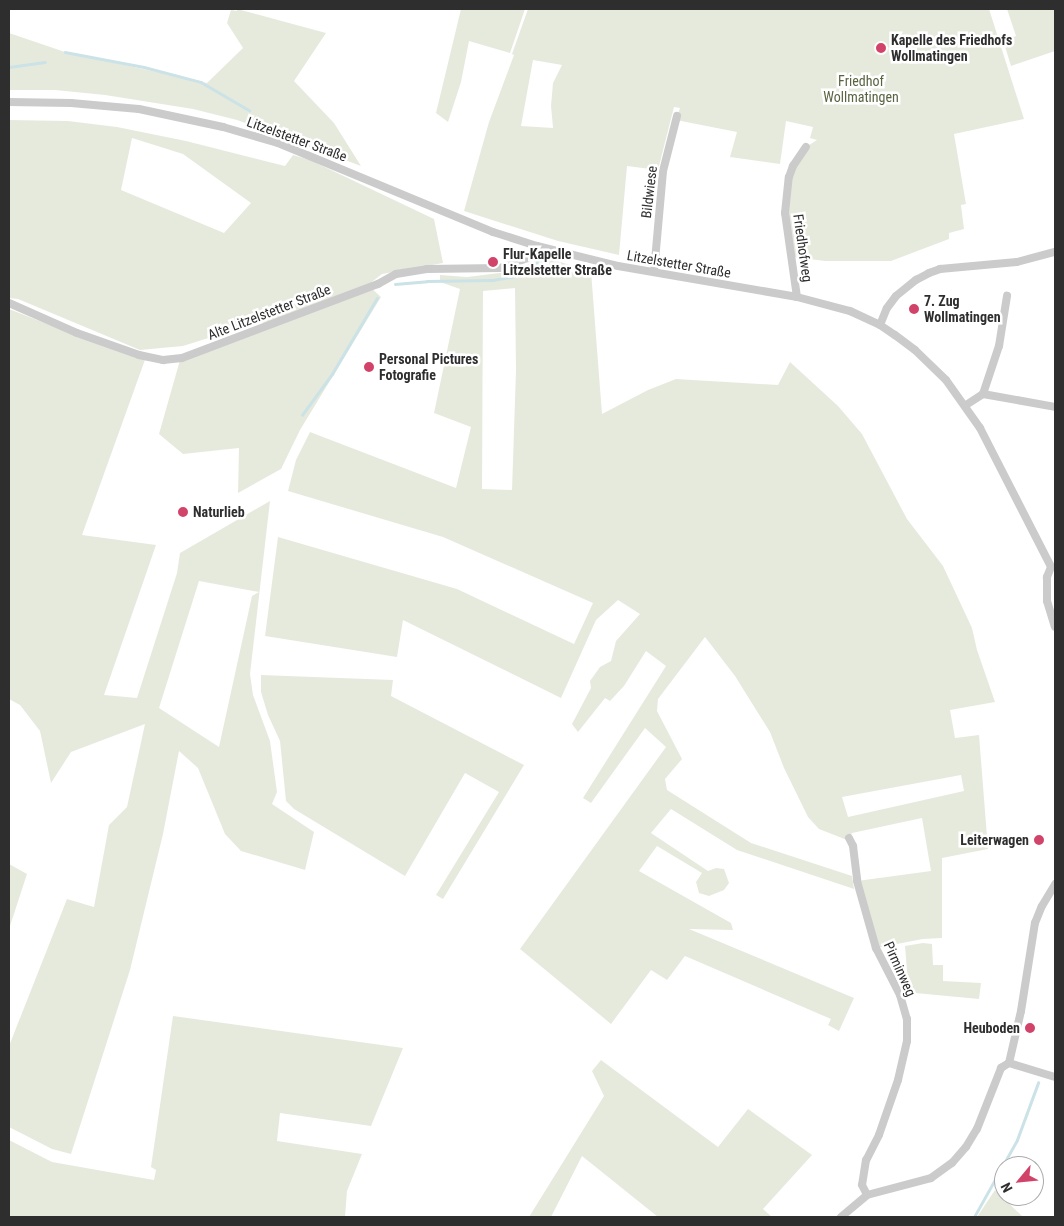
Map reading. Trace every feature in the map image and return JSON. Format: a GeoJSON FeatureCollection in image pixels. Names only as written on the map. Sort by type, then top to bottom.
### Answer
{"type":"FeatureCollection","features":[{"type":"Feature","properties":{"kind":"street","name":"Litzelstetter Straße"},"geometry":{"type":"LineString","coordinates":[[9,102],[71,103],[139,109],[249,134],[316,158],[493,232],[536,246],[618,266],[797,297],[850,311],[880,324],[924,358],[946,380],[966,405],[998,461],[1053,567]]}},
{"type":"Feature","properties":{"kind":"street","name":"Bildwiese"},"geometry":{"type":"LineString","coordinates":[[654,272],[663,171],[677,116]]}},
{"type":"Feature","properties":{"kind":"street","name":"Friedhofweg"},"geometry":{"type":"LineString","coordinates":[[797,297],[785,213],[791,171],[799,155],[806,148]]}},
{"type":"Feature","properties":{"kind":"street","name":"Alte Litzelstetter Straße"},"geometry":{"type":"LineString","coordinates":[[9,302],[77,332],[139,356],[163,360],[182,358],[378,284],[396,274],[427,269],[500,268],[528,258],[536,246]]}},
{"type":"Feature","properties":{"kind":"street"},"geometry":{"type":"LineString","coordinates":[[880,324],[887,308],[896,296],[916,280],[929,273],[940,269],[1017,262],[1055,252]]}},
{"type":"Feature","properties":{"kind":"street"},"geometry":{"type":"LineString","coordinates":[[966,405],[983,394],[999,346],[1007,296]]}},
{"type":"Feature","properties":{"kind":"street"},"geometry":{"type":"LineString","coordinates":[[983,394],[1055,407]]}},
{"type":"Feature","properties":{"kind":"street"},"geometry":{"type":"LineString","coordinates":[[1053,567],[1048,577],[1047,601],[1055,627]]}},
{"type":"Feature","properties":{"kind":"street","name":"Pirminweg"},"geometry":{"type":"LineString","coordinates":[[849,838],[857,881],[876,948],[900,995],[907,1019],[907,1041],[898,1080],[879,1135],[866,1160],[862,1185],[866,1196]]}},
{"type":"Feature","properties":{"kind":"street"},"geometry":{"type":"LineString","coordinates":[[841,1217],[866,1196],[931,1178],[952,1163],[966,1147],[977,1129],[1001,1068],[1009,1063],[1036,923],[1042,906],[1055,884]]}},
{"type":"Feature","properties":{"kind":"street"},"geometry":{"type":"LineString","coordinates":[[1009,1063],[1055,1077]]}},
{"type":"Feature","properties":{"kind":"green space"},"geometry":{"type":"Polygon","coordinates":[[[237,9],[326,33],[294,81],[334,123],[361,166],[237,120],[193,109],[105,95],[55,90],[9,90],[9,33],[65,52],[207,83],[243,48],[227,23],[231,10],[237,11],[237,9]]]}},
{"type":"Feature","properties":{"kind":"green space"},"geometry":{"type":"Polygon","coordinates":[[[461,9],[525,9],[510,53],[469,41],[461,82],[448,122],[436,113],[461,9]]]}},
{"type":"Feature","properties":{"kind":"green space","name":"Friedhof Wollmatingen"},"geometry":{"type":"Polygon","coordinates":[[[528,9],[989,9],[1024,119],[954,134],[966,204],[961,205],[964,229],[949,233],[949,239],[891,261],[825,261],[794,257],[787,235],[789,177],[806,147],[817,140],[810,138],[813,127],[786,121],[780,164],[730,157],[737,132],[676,120],[680,108],[674,107],[658,170],[627,166],[619,255],[558,241],[464,211],[489,122],[514,55],[512,54],[528,9]],[[533,60],[521,126],[553,128],[551,106],[553,83],[562,65],[533,60]]]}},
{"type":"Feature","properties":{"kind":"green space"},"geometry":{"type":"Polygon","coordinates":[[[1007,9],[1055,9],[1055,51],[1011,66],[1003,40],[1016,36],[1007,9]]]}},
{"type":"Feature","properties":{"kind":"green space"},"geometry":{"type":"Polygon","coordinates":[[[9,120],[68,121],[117,127],[186,141],[285,166],[293,155],[310,160],[434,219],[443,263],[382,274],[368,285],[381,297],[300,430],[281,469],[238,493],[239,448],[183,454],[159,434],[180,360],[263,324],[262,321],[183,346],[140,350],[18,299],[9,298],[9,120]],[[132,138],[121,190],[224,233],[251,203],[183,154],[132,138]]]}},
{"type":"Feature","properties":{"kind":"green space"},"geometry":{"type":"Polygon","coordinates":[[[543,257],[591,271],[602,414],[648,390],[676,379],[778,385],[790,362],[838,406],[862,434],[907,519],[943,566],[972,628],[977,650],[995,702],[950,710],[955,738],[979,735],[988,849],[942,858],[942,938],[923,939],[876,948],[857,881],[931,871],[922,818],[852,833],[847,840],[819,829],[808,817],[784,768],[770,732],[735,676],[705,637],[658,699],[657,711],[682,759],[665,779],[667,790],[751,843],[852,876],[854,889],[737,850],[671,809],[651,833],[708,871],[716,868],[724,869],[729,883],[724,890],[709,896],[699,893],[696,882],[702,873],[657,846],[639,871],[731,923],[733,930],[689,929],[854,998],[839,1031],[828,1025],[831,1019],[685,956],[667,980],[651,970],[611,1024],[520,949],[666,747],[645,728],[591,803],[583,798],[666,666],[646,651],[624,686],[610,701],[605,698],[578,732],[572,724],[591,688],[590,681],[600,667],[611,661],[616,641],[640,614],[618,600],[596,620],[561,698],[403,620],[397,657],[265,636],[278,537],[457,589],[574,644],[593,603],[443,537],[288,491],[296,460],[310,432],[456,488],[471,427],[434,413],[460,289],[440,282],[440,275],[467,277],[515,271],[543,257]],[[515,288],[483,291],[482,489],[512,490],[516,370],[515,288]],[[961,775],[842,797],[848,817],[964,791],[961,775]]]}},
{"type":"Feature","properties":{"kind":"green space"},"geometry":{"type":"Polygon","coordinates":[[[9,309],[75,335],[146,357],[82,535],[156,545],[104,695],[137,698],[177,573],[180,553],[270,501],[250,674],[253,695],[270,741],[277,792],[272,804],[314,832],[305,870],[241,851],[225,834],[198,768],[179,751],[163,834],[130,970],[71,1154],[52,1149],[9,1127],[9,1046],[67,899],[94,907],[109,825],[127,807],[145,724],[71,752],[51,783],[40,731],[20,705],[9,699],[9,309]],[[199,581],[159,708],[219,747],[252,596],[259,592],[199,581]]]}},
{"type":"Feature","properties":{"kind":"green space"},"geometry":{"type":"Polygon","coordinates":[[[261,675],[393,680],[391,696],[524,765],[443,899],[436,895],[499,792],[465,773],[405,876],[294,809],[286,801],[280,741],[268,715],[261,692],[261,675]]]}},
{"type":"Feature","properties":{"kind":"green space"},"geometry":{"type":"Polygon","coordinates":[[[9,864],[27,874],[9,929],[9,864]]]}},
{"type":"Feature","properties":{"kind":"green space"},"geometry":{"type":"Polygon","coordinates":[[[923,943],[932,944],[933,965],[943,965],[943,981],[981,983],[979,999],[915,993],[908,984],[905,946],[923,943]]]}},
{"type":"Feature","properties":{"kind":"green space"},"geometry":{"type":"Polygon","coordinates":[[[173,1016],[403,1048],[371,1126],[280,1113],[277,1141],[362,1154],[347,1191],[345,1217],[9,1217],[9,1140],[52,1162],[154,1180],[156,1170],[151,1167],[173,1016]]]}},
{"type":"Feature","properties":{"kind":"green space"},"geometry":{"type":"Polygon","coordinates":[[[601,1060],[718,1147],[748,1109],[812,1155],[763,1209],[772,1217],[658,1217],[582,1156],[551,1217],[529,1217],[604,1096],[592,1071],[601,1060]]]}},
{"type":"Feature","properties":{"kind":"green space"},"geometry":{"type":"Polygon","coordinates":[[[994,1192],[994,1206],[1012,1206],[1022,1216],[1022,1217],[977,1217],[994,1192]]]}},
{"type":"Feature","properties":{"kind":"waterway"},"geometry":{"type":"LineString","coordinates":[[65,52],[144,67],[201,82],[249,110]]}},
{"type":"Feature","properties":{"kind":"waterway"},"geometry":{"type":"LineString","coordinates":[[9,67],[45,62]]}},
{"type":"Feature","properties":{"kind":"waterway"},"geometry":{"type":"LineString","coordinates":[[395,284],[427,281],[493,280],[520,275],[543,257]]}},
{"type":"Feature","properties":{"kind":"waterway"},"geometry":{"type":"LineString","coordinates":[[302,415],[332,374],[377,298]]}},
{"type":"Feature","properties":{"kind":"waterway"},"geometry":{"type":"LineString","coordinates":[[974,1217],[1017,1140],[1038,1083]]}},
{"type":"Feature","properties":{"kind":"place","name":"Kapelle des Friedhofs Wollmatingen"},"geometry":{"type":"Point","coordinates":[881,48]}},
{"type":"Feature","properties":{"kind":"place","name":"Flur-Kapelle Litzelstetter Straße"},"geometry":{"type":"Point","coordinates":[493,262]}},
{"type":"Feature","properties":{"kind":"place","name":"7. Zug Wollmatingen"},"geometry":{"type":"Point","coordinates":[914,309]}},
{"type":"Feature","properties":{"kind":"place","name":"Personal Pictures Fotografie"},"geometry":{"type":"Point","coordinates":[369,367]}},
{"type":"Feature","properties":{"kind":"place","name":"Naturlieb"},"geometry":{"type":"Point","coordinates":[183,512]}},
{"type":"Feature","properties":{"kind":"place","name":"Leiterwagen"},"geometry":{"type":"Point","coordinates":[1039,840]}},
{"type":"Feature","properties":{"kind":"place","name":"Heuboden"},"geometry":{"type":"Point","coordinates":[1030,1028]}}]}
